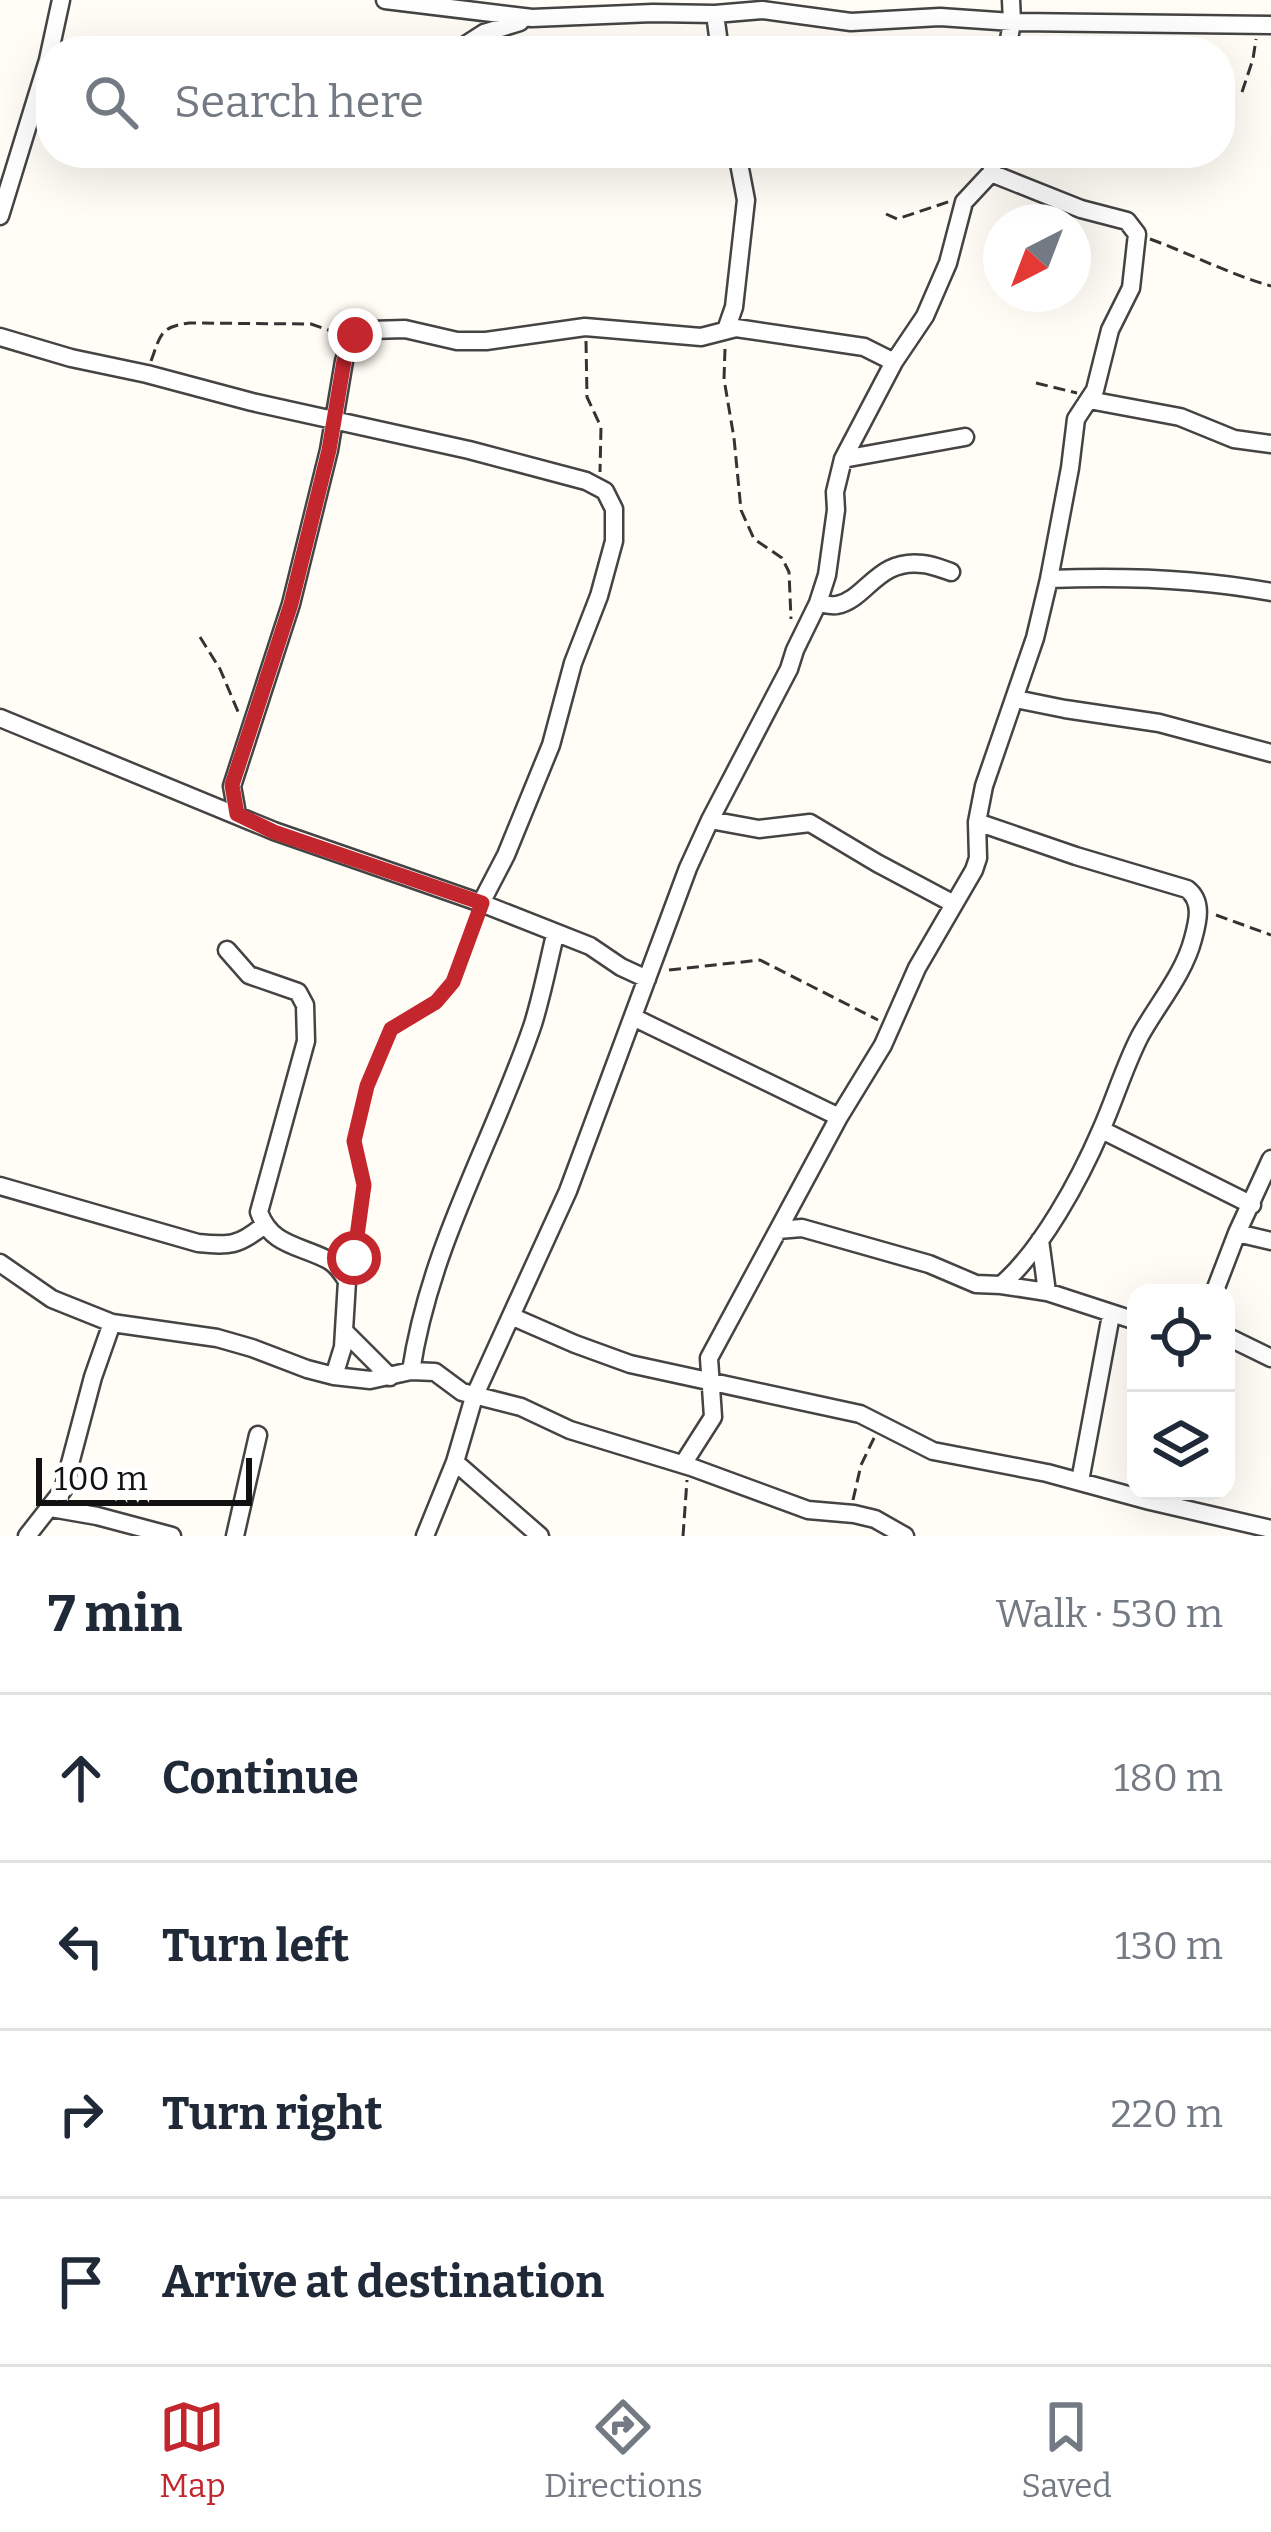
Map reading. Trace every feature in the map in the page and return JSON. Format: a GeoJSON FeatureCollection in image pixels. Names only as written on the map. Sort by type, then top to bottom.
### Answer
{"type":"FeatureCollection","features":[{"type":"Feature","properties":{"kind":"street"},"geometry":{"type":"LineString","coordinates":[[54,36],[61,0]]}},
{"type":"Feature","properties":{"kind":"street"},"geometry":{"type":"LineString","coordinates":[[385,0],[532,18],[762,10],[851,22],[940,17],[1264,25]]}},
{"type":"Feature","properties":{"kind":"street"},"geometry":{"type":"LineString","coordinates":[[1010,36],[1011,0]]}},
{"type":"Feature","properties":{"kind":"street"},"geometry":{"type":"LineString","coordinates":[[715,14],[718,36]]}},
{"type":"Feature","properties":{"kind":"street"},"geometry":{"type":"LineString","coordinates":[[479,36],[532,18]]}},
{"type":"Feature","properties":{"kind":"street"},"geometry":{"type":"LineString","coordinates":[[0,216],[36,103]]}},
{"type":"Feature","properties":{"kind":"street"},"geometry":{"type":"LineString","coordinates":[[726,330],[734,308],[746,200],[740,168]]}},
{"type":"Feature","properties":{"kind":"street"},"geometry":{"type":"LineString","coordinates":[[424,1536],[455,1462],[474,1396],[568,1191],[688,868],[818,603],[843,459],[894,362],[925,316],[948,263],[964,202],[992,168]]}},
{"type":"Feature","properties":{"kind":"street"},"geometry":{"type":"LineString","coordinates":[[687,1465],[713,1417],[709,1358],[883,1045],[917,968],[978,858],[977,822],[984,786],[1035,638],[1076,419],[1098,381],[1110,330],[1131,288],[1138,234],[1127,220],[1081,209],[991,173]]}},
{"type":"Feature","properties":{"kind":"street"},"geometry":{"type":"LineString","coordinates":[[213,805],[232,785],[291,604],[351,338],[405,329],[458,341],[485,340],[585,327],[692,338],[736,328],[842,342],[871,349],[894,362]]}},
{"type":"Feature","properties":{"kind":"street"},"geometry":{"type":"LineString","coordinates":[[0,337],[549,471],[605,491],[614,509],[614,541],[599,596],[573,663],[551,746],[482,903]]}},
{"type":"Feature","properties":{"kind":"street"},"geometry":{"type":"LineString","coordinates":[[1089,400],[1180,417],[1234,439],[1271,444]]}},
{"type":"Feature","properties":{"kind":"street"},"geometry":{"type":"LineString","coordinates":[[843,459],[964,437]]}},
{"type":"Feature","properties":{"kind":"street"},"geometry":{"type":"LineString","coordinates":[[818,603],[842,604],[878,575],[906,564],[922,563],[951,572]]}},
{"type":"Feature","properties":{"kind":"street"},"geometry":{"type":"LineString","coordinates":[[1049,579],[1125,576],[1271,592]]}},
{"type":"Feature","properties":{"kind":"street"},"geometry":{"type":"LineString","coordinates":[[1016,699],[1160,724],[1271,753]]}},
{"type":"Feature","properties":{"kind":"street"},"geometry":{"type":"LineString","coordinates":[[0,718],[274,832],[482,903],[590,946],[621,968],[648,975]]}},
{"type":"Feature","properties":{"kind":"street"},"geometry":{"type":"LineString","coordinates":[[232,785],[237,814]]}},
{"type":"Feature","properties":{"kind":"street"},"geometry":{"type":"LineString","coordinates":[[710,820],[759,829],[811,823],[954,904]]}},
{"type":"Feature","properties":{"kind":"street"},"geometry":{"type":"LineString","coordinates":[[977,822],[1186,889],[1196,898],[1198,913],[1192,945],[1140,1037],[1078,1177],[1040,1240],[1001,1285]]}},
{"type":"Feature","properties":{"kind":"street"},"geometry":{"type":"LineString","coordinates":[[411,1371],[440,1256],[525,1044],[555,934]]}},
{"type":"Feature","properties":{"kind":"street"},"geometry":{"type":"LineString","coordinates":[[226,950],[249,975],[298,992],[305,1005],[306,1041],[260,1217],[286,1244],[329,1261],[347,1281],[344,1332],[334,1376]]}},
{"type":"Feature","properties":{"kind":"street"},"geometry":{"type":"LineString","coordinates":[[634,1018],[839,1117]]}},
{"type":"Feature","properties":{"kind":"street"},"geometry":{"type":"LineString","coordinates":[[1102,1130],[1252,1205]]}},
{"type":"Feature","properties":{"kind":"street"},"geometry":{"type":"LineString","coordinates":[[1217,1284],[1271,1159]]}},
{"type":"Feature","properties":{"kind":"street"},"geometry":{"type":"LineString","coordinates":[[0,1186],[198,1243],[241,1243],[264,1225]]}},
{"type":"Feature","properties":{"kind":"street"},"geometry":{"type":"LineString","coordinates":[[788,1211],[802,1228]]}},
{"type":"Feature","properties":{"kind":"street"},"geometry":{"type":"LineString","coordinates":[[778,1230],[802,1228],[929,1264],[976,1284],[1047,1292],[1127,1319]]}},
{"type":"Feature","properties":{"kind":"street"},"geometry":{"type":"LineString","coordinates":[[1237,1233],[1271,1241]]}},
{"type":"Feature","properties":{"kind":"street"},"geometry":{"type":"LineString","coordinates":[[1040,1240],[1047,1292]]}},
{"type":"Feature","properties":{"kind":"street"},"geometry":{"type":"LineString","coordinates":[[0,1263],[9,1276],[112,1323],[217,1338],[334,1376],[370,1381],[411,1371],[435,1372],[462,1392],[521,1407],[570,1430],[687,1465],[808,1510],[874,1520],[905,1536]]}},
{"type":"Feature","properties":{"kind":"street"},"geometry":{"type":"LineString","coordinates":[[1080,1481],[1112,1315]]}},
{"type":"Feature","properties":{"kind":"street"},"geometry":{"type":"LineString","coordinates":[[511,1316],[630,1364],[860,1414],[933,1451],[1080,1481],[1271,1529]]}},
{"type":"Feature","properties":{"kind":"street"},"geometry":{"type":"LineString","coordinates":[[27,1536],[63,1490],[112,1323]]}},
{"type":"Feature","properties":{"kind":"street"},"geometry":{"type":"LineString","coordinates":[[344,1332],[390,1377]]}},
{"type":"Feature","properties":{"kind":"street"},"geometry":{"type":"LineString","coordinates":[[1235,1340],[1271,1358]]}},
{"type":"Feature","properties":{"kind":"street"},"geometry":{"type":"LineString","coordinates":[[235,1536],[258,1435]]}},
{"type":"Feature","properties":{"kind":"street"},"geometry":{"type":"LineString","coordinates":[[455,1462],[540,1536]]}},
{"type":"Feature","properties":{"kind":"street"},"geometry":{"type":"LineString","coordinates":[[51,1508],[172,1536]]}},
{"type":"Feature","properties":{"kind":"path"},"geometry":{"type":"LineString","coordinates":[[1242,92],[1264,25]]}},
{"type":"Feature","properties":{"kind":"path"},"geometry":{"type":"LineString","coordinates":[[886,214],[897,219],[945,201],[964,202]]}},
{"type":"Feature","properties":{"kind":"path"},"geometry":{"type":"LineString","coordinates":[[1138,234],[1226,273],[1271,286]]}},
{"type":"Feature","properties":{"kind":"path"},"geometry":{"type":"LineString","coordinates":[[147,374],[164,330],[170,326],[311,324],[351,338]]}},
{"type":"Feature","properties":{"kind":"path"},"geometry":{"type":"LineString","coordinates":[[585,327],[587,393],[601,427],[599,470],[605,491]]}},
{"type":"Feature","properties":{"kind":"path"},"geometry":{"type":"LineString","coordinates":[[726,330],[724,379],[741,510],[754,539],[782,558],[789,572],[795,650]]}},
{"type":"Feature","properties":{"kind":"path"},"geometry":{"type":"LineString","coordinates":[[1036,383],[1089,400]]}},
{"type":"Feature","properties":{"kind":"path"},"geometry":{"type":"LineString","coordinates":[[200,637],[249,731]]}},
{"type":"Feature","properties":{"kind":"path"},"geometry":{"type":"LineString","coordinates":[[347,1281],[364,1185],[354,1141],[367,1086],[391,1029],[436,1002],[453,982],[482,903]]}},
{"type":"Feature","properties":{"kind":"path"},"geometry":{"type":"LineString","coordinates":[[1198,913],[1228,918],[1271,935]]}},
{"type":"Feature","properties":{"kind":"path"},"geometry":{"type":"LineString","coordinates":[[648,975],[760,960],[890,1026]]}},
{"type":"Feature","properties":{"kind":"path"},"geometry":{"type":"LineString","coordinates":[[854,1514],[861,1465],[882,1424]]}},
{"type":"Feature","properties":{"kind":"path"},"geometry":{"type":"LineString","coordinates":[[683,1536],[687,1465]]}},
{"type":"Feature","properties":{"kind":"route"},"geometry":{"type":"LineString","coordinates":[[354,1258],[364,1185],[354,1141],[367,1086],[391,1029],[436,1002],[453,982],[482,903],[274,832],[237,814],[232,796],[291,604],[329,450],[344,361],[355,335]]}}]}
